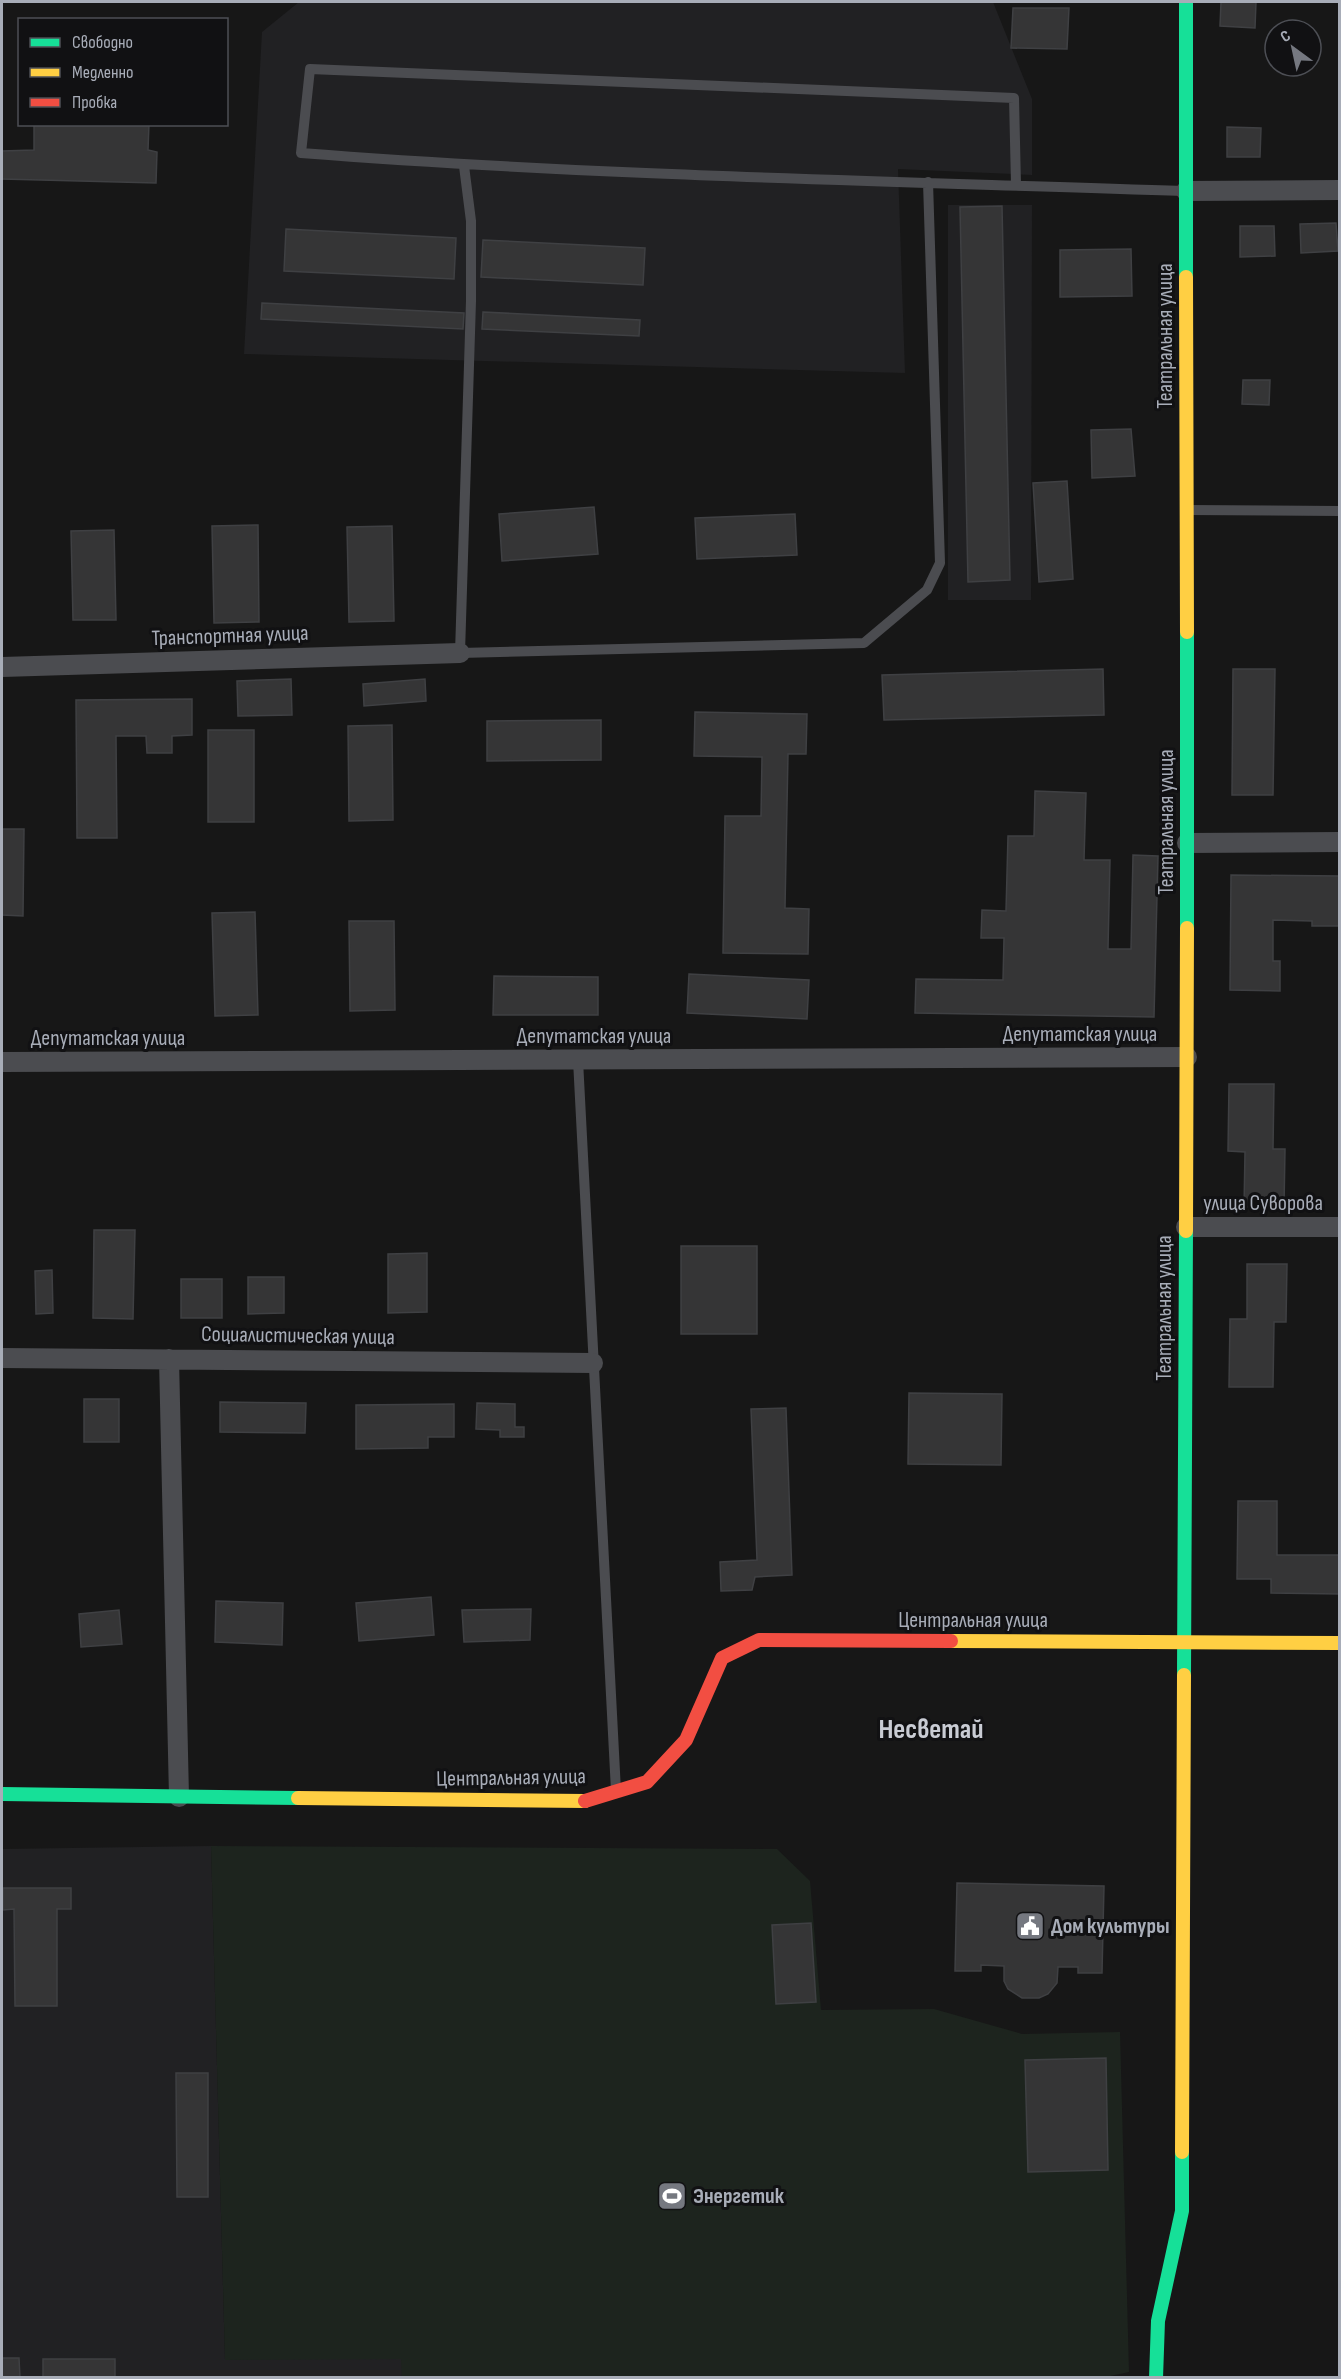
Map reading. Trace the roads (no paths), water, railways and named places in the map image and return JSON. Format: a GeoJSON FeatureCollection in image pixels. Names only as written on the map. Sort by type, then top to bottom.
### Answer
{"type":"FeatureCollection","features":[{"type":"Feature","properties":{"kind":"street","name":"Театральная улица"},"geometry":{"type":"LineString","coordinates":[[1156,2378],[1158,2321],[1182,2211],[1187,1057],[1186,2]]}},
{"type":"Feature","properties":{"kind":"street"},"geometry":{"type":"LineString","coordinates":[[1186,191],[1340,190]]}},
{"type":"Feature","properties":{"kind":"street","name":"Транспортная улица"},"geometry":{"type":"LineString","coordinates":[[2,667],[460,653]]}},
{"type":"Feature","properties":{"kind":"street"},"geometry":{"type":"LineString","coordinates":[[1187,843],[1340,842]]}},
{"type":"Feature","properties":{"kind":"street","name":"Депутатская улица"},"geometry":{"type":"LineString","coordinates":[[2,1062],[1187,1057]]}},
{"type":"Feature","properties":{"kind":"street","name":"улица Суворова"},"geometry":{"type":"LineString","coordinates":[[1186,1227],[1340,1227]]}},
{"type":"Feature","properties":{"kind":"street","name":"Социалистическая улица"},"geometry":{"type":"LineString","coordinates":[[2,1358],[594,1363]]}},
{"type":"Feature","properties":{"kind":"street"},"geometry":{"type":"LineString","coordinates":[[169,1359],[179,1797]]}},
{"type":"Feature","properties":{"kind":"street","name":"Центральная улица"},"geometry":{"type":"LineString","coordinates":[[2,1794],[581,1802],[647,1782],[686,1740],[722,1658],[759,1640],[1340,1643]]}},
{"type":"Feature","properties":{"kind":"lane"},"geometry":{"type":"LineString","coordinates":[[1016,185],[1014,98],[310,69],[301,153],[464,166],[1186,191]]}},
{"type":"Feature","properties":{"kind":"lane"},"geometry":{"type":"LineString","coordinates":[[464,166],[471,221],[471,301],[460,653],[864,643],[927,590],[940,563],[928,182]]}},
{"type":"Feature","properties":{"kind":"lane"},"geometry":{"type":"LineString","coordinates":[[1186,510],[1340,511]]}},
{"type":"Feature","properties":{"kind":"lane"},"geometry":{"type":"LineString","coordinates":[[578,1060],[616,1792]]}},
{"type":"Feature","properties":{"kind":"place","name":"Дом культуры"},"geometry":{"type":"Point","coordinates":[1030,1926]}},
{"type":"Feature","properties":{"kind":"place","name":"Энергетик"},"geometry":{"type":"Point","coordinates":[672,2196]}},
{"type":"Feature","properties":{"kind":"district","name":"Несветай"},"geometry":{"type":"Point","coordinates":[931,1729]}}]}
